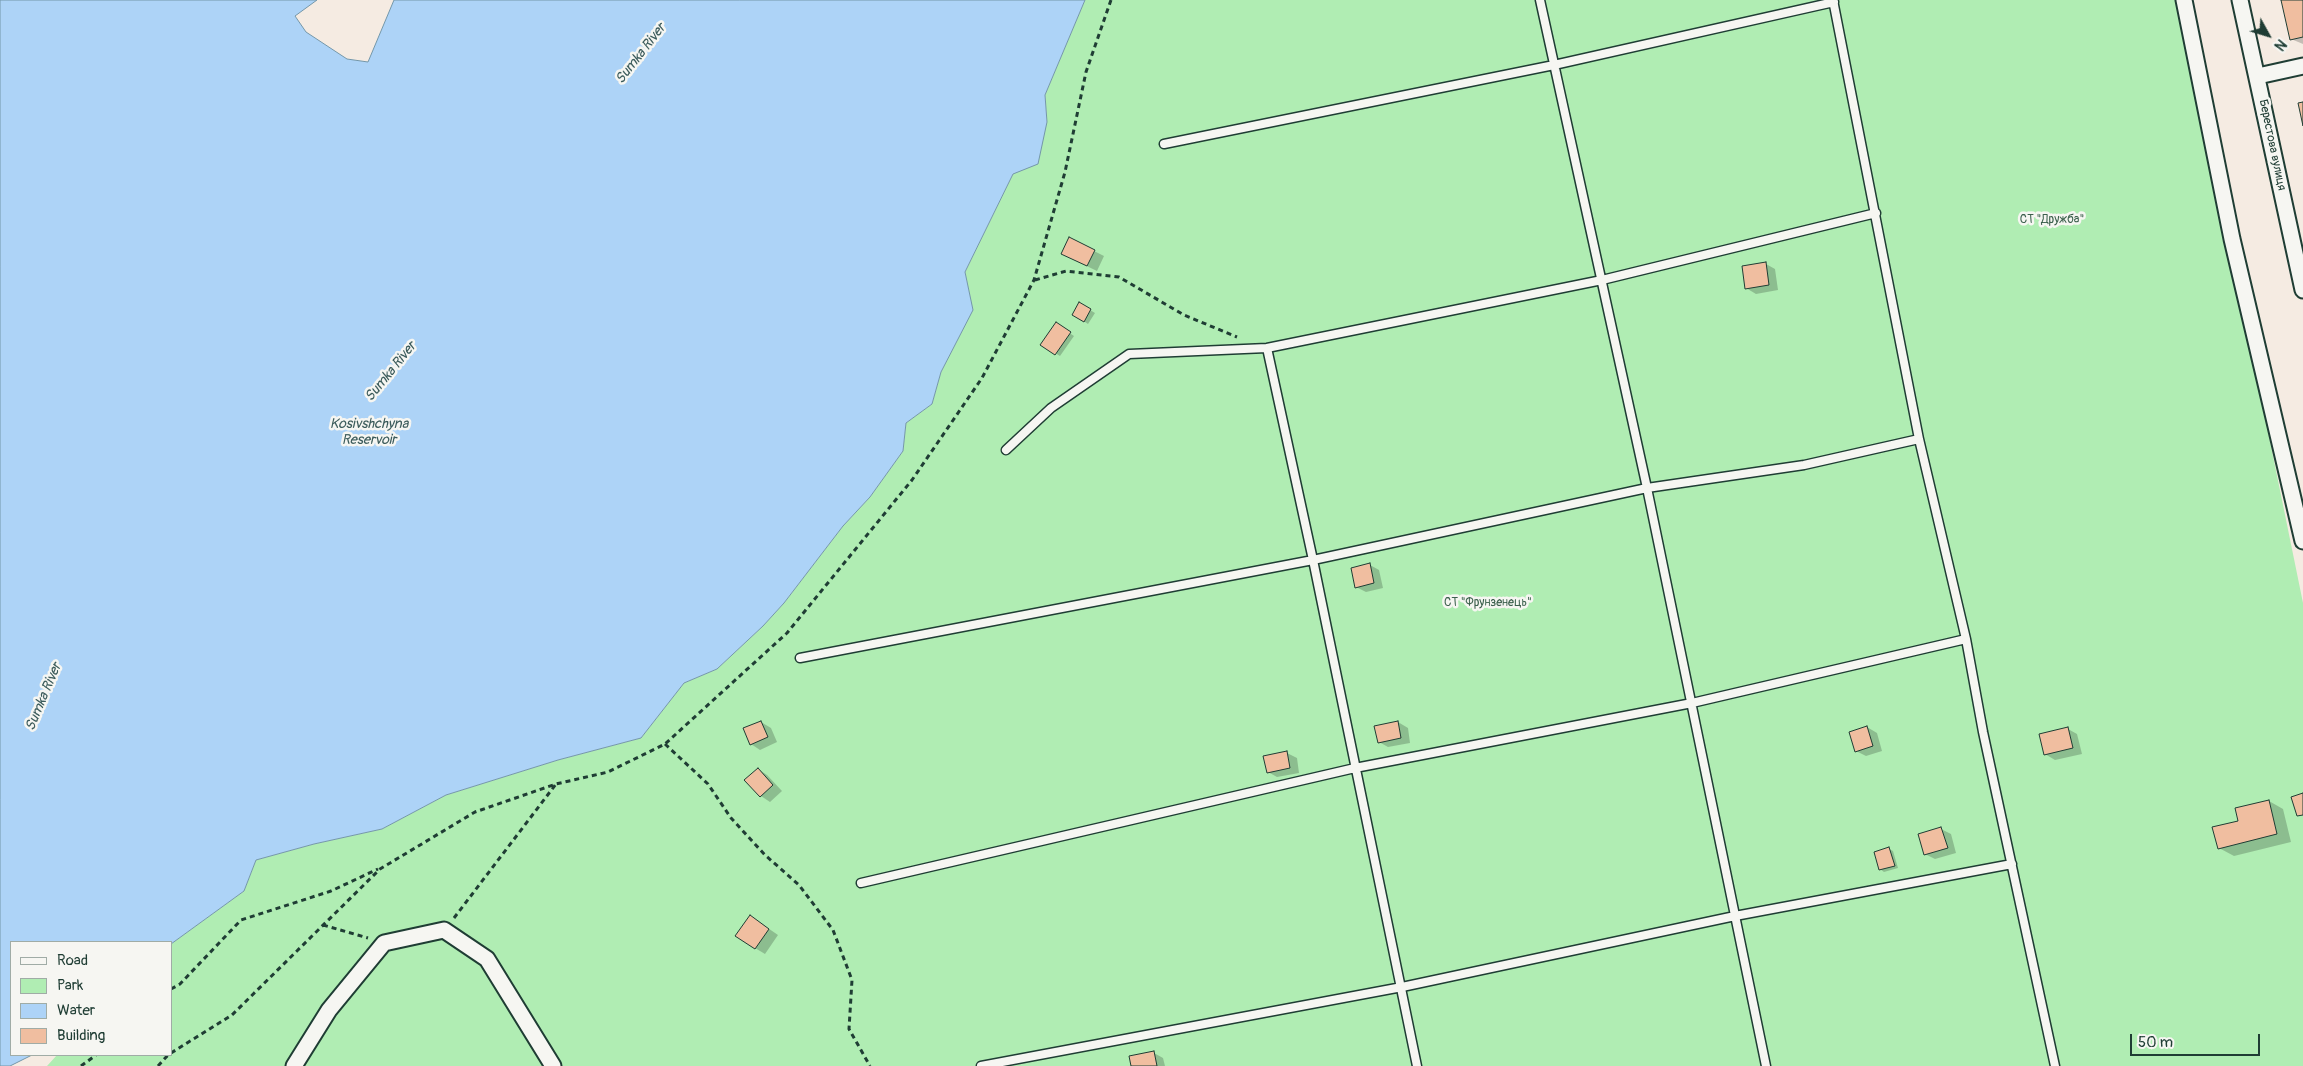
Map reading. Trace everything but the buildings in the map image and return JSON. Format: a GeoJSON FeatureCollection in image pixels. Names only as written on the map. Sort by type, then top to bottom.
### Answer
{"type":"FeatureCollection","features":[{"type":"Feature","properties":{"kind":"street"},"geometry":{"type":"LineString","coordinates":[[2184,0],[2232,239],[2303,541]]}},
{"type":"Feature","properties":{"kind":"street","name":"Берестова вулиця"},"geometry":{"type":"LineString","coordinates":[[2240,0],[2303,290]]}},
{"type":"Feature","properties":{"kind":"street"},"geometry":{"type":"LineString","coordinates":[[2258,76],[2303,66]]}},
{"type":"Feature","properties":{"kind":"street"},"geometry":{"type":"LineString","coordinates":[[294,1066],[329,1010],[384,943],[444,930],[488,959],[553,1066]]}},
{"type":"Feature","properties":{"kind":"lane"},"geometry":{"type":"LineString","coordinates":[[1540,0],[1647,488],[1766,1066]]}},
{"type":"Feature","properties":{"kind":"lane"},"geometry":{"type":"LineString","coordinates":[[1164,144],[1554,65],[1834,1],[1919,439],[1966,639],[2055,1066]]}},
{"type":"Feature","properties":{"kind":"lane"},"geometry":{"type":"LineString","coordinates":[[1006,450],[1051,408],[1129,354],[1267,348],[1602,280],[1876,213]]}},
{"type":"Feature","properties":{"kind":"lane"},"geometry":{"type":"LineString","coordinates":[[1267,348],[1313,560],[1417,1066]]}},
{"type":"Feature","properties":{"kind":"lane"},"geometry":{"type":"LineString","coordinates":[[800,658],[1313,560],[1647,488],[1804,465],[1919,439]]}},
{"type":"Feature","properties":{"kind":"lane"},"geometry":{"type":"LineString","coordinates":[[861,883],[1356,768],[1692,703],[1966,639]]}},
{"type":"Feature","properties":{"kind":"lane"},"geometry":{"type":"LineString","coordinates":[[981,1066],[1402,987],[1735,916],[2012,864]]}},
{"type":"Feature","properties":{"kind":"path"},"geometry":{"type":"LineString","coordinates":[[172,988],[180,984],[241,920],[330,891],[380,869],[475,812],[556,784],[608,772],[665,744],[787,633],[912,480],[982,378],[1034,280],[1065,172],[1086,72],[1111,0]]}},
{"type":"Feature","properties":{"kind":"path"},"geometry":{"type":"LineString","coordinates":[[1034,280],[1066,271],[1119,276],[1184,315],[1239,337]]}},
{"type":"Feature","properties":{"kind":"path"},"geometry":{"type":"LineString","coordinates":[[665,744],[708,784],[731,818],[765,855],[799,886],[833,930],[852,980],[849,1029],[870,1066]]}},
{"type":"Feature","properties":{"kind":"path"},"geometry":{"type":"LineString","coordinates":[[444,930],[556,784]]}},
{"type":"Feature","properties":{"kind":"path"},"geometry":{"type":"LineString","coordinates":[[172,1053],[232,1015],[380,869]]}},
{"type":"Feature","properties":{"kind":"path"},"geometry":{"type":"LineString","coordinates":[[323,925],[384,943]]}},
{"type":"Feature","properties":{"kind":"path"},"geometry":{"type":"LineString","coordinates":[[81,1066],[95,1056]]}},
{"type":"Feature","properties":{"kind":"path"},"geometry":{"type":"LineString","coordinates":[[158,1066],[168,1056]]}},
{"type":"Feature","properties":{"kind":"green space","name":"СТ \"Фрунзенець\""},"geometry":{"type":"Polygon","coordinates":[[[1085,0],[2180,0],[2303,603],[2303,1066],[47,1066],[56,1056],[172,1056],[172,943],[244,891],[256,860],[314,844],[382,829],[446,795],[558,760],[641,738],[684,683],[717,669],[763,626],[784,603],[843,526],[870,497],[903,451],[906,423],[932,404],[941,372],[972,311],[965,272],[1013,174],[1047,122],[1045,95],[1085,0]]]}},
{"type":"Feature","properties":{"kind":"water","name":"Kosivshchyna Reservoir"},"geometry":{"type":"Polygon","coordinates":[[[0,0],[317,0],[295,16],[306,32],[347,59],[368,62],[394,0],[1085,0],[1045,95],[1047,122],[1038,164],[1013,174],[965,272],[973,310],[941,372],[932,404],[906,423],[903,451],[870,497],[843,526],[784,603],[763,626],[717,669],[684,683],[641,738],[558,760],[446,795],[382,829],[314,844],[256,860],[244,891],[172,943],[172,941],[10,941],[10,1056],[30,1056],[10,1066],[0,1066],[0,0]]]}},
{"type":"Feature","properties":{"kind":"water label","name":"Sumka River"},"geometry":{"type":"Point","coordinates":[641,54]}},
{"type":"Feature","properties":{"kind":"water label","name":"Sumka River"},"geometry":{"type":"Point","coordinates":[391,372]}},
{"type":"Feature","properties":{"kind":"water label","name":"Sumka River"},"geometry":{"type":"Point","coordinates":[44,697]}},
{"type":"Feature","properties":{"kind":"park label","name":"СТ \"Дружба\""},"geometry":{"type":"Point","coordinates":[2052,220]}}]}
